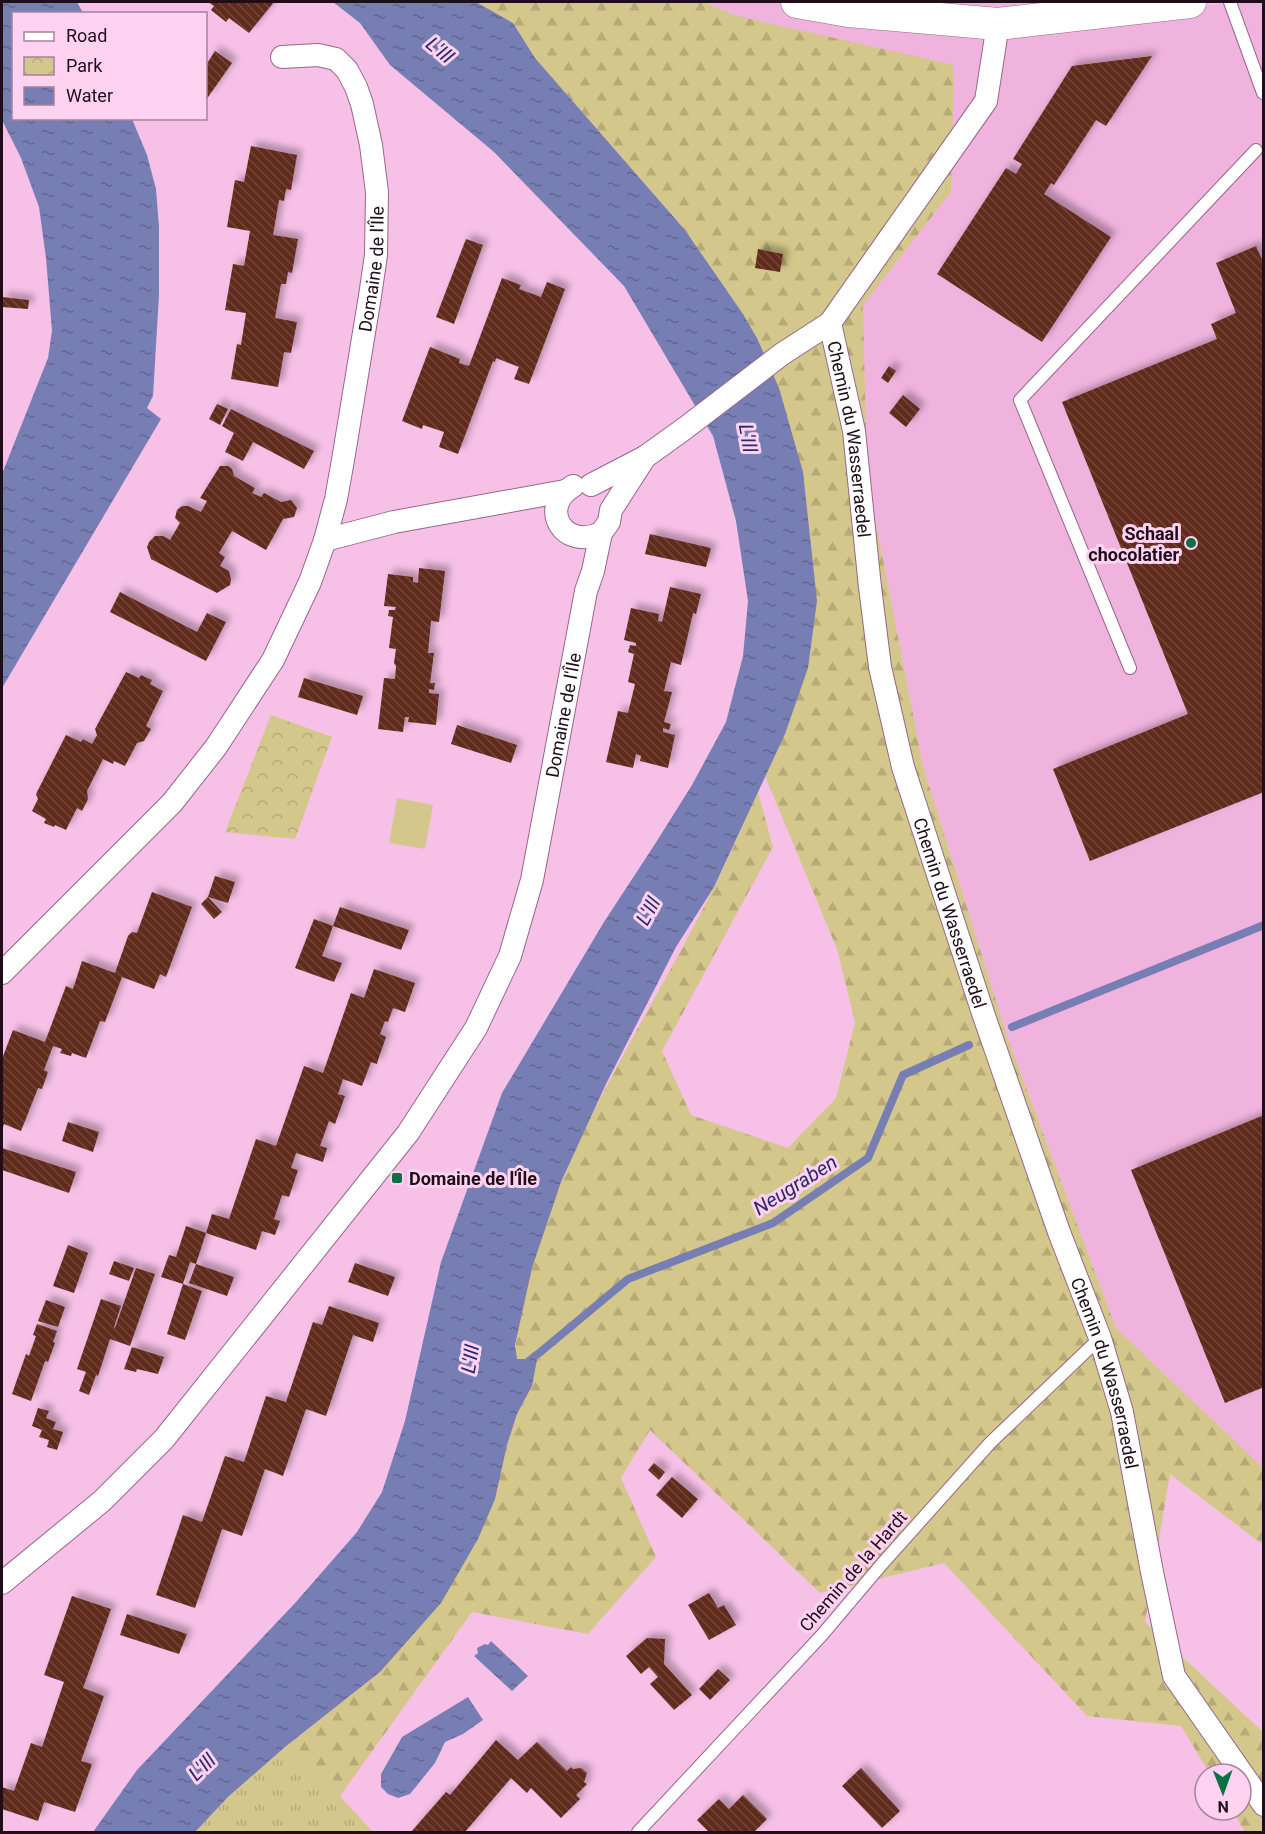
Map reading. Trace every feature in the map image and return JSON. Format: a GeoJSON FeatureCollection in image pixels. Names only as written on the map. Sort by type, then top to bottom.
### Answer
{"type":"FeatureCollection","features":[{"type":"Feature","properties":{"kind":"street"},"geometry":{"type":"LineString","coordinates":[[813,3],[848,11],[998,24],[1190,2]]}},
{"type":"Feature","properties":{"kind":"street","name":"Chemin du Wasserraedel"},"geometry":{"type":"LineString","coordinates":[[998,24],[986,101],[830,323],[854,431],[880,667],[903,767],[986,1024],[1055,1221],[1100,1338],[1122,1413],[1174,1676],[1263,1805]]}},
{"type":"Feature","properties":{"kind":"street","name":"Domaine de l'Île"},"geometry":{"type":"LineString","coordinates":[[2,973],[172,803],[210,755],[273,660],[310,582],[325,540],[340,479],[370,296],[376,255],[377,192],[371,145],[364,114],[348,70],[336,59],[318,55],[282,57]]}},
{"type":"Feature","properties":{"kind":"street","name":"Domaine de l'Île"},"geometry":{"type":"LineString","coordinates":[[591,485],[645,457],[782,354],[830,323]]}},
{"type":"Feature","properties":{"kind":"street","name":"Domaine de l'Île"},"geometry":{"type":"LineString","coordinates":[[2,1583],[102,1501],[164,1439],[408,1133],[476,1029],[510,956],[529,890],[586,591],[593,571],[601,532],[609,522],[611,510],[645,457]]}},
{"type":"Feature","properties":{"kind":"street"},"geometry":{"type":"LineString","coordinates":[[566,528],[556,510],[558,500],[565,491],[573,486],[591,485],[601,490],[608,499],[611,510]]}},
{"type":"Feature","properties":{"kind":"street"},"geometry":{"type":"LineString","coordinates":[[325,540],[394,522],[565,491]]}},
{"type":"Feature","properties":{"kind":"street"},"geometry":{"type":"LineString","coordinates":[[502,504],[522,508],[592,537],[601,532]]}},
{"type":"Feature","properties":{"kind":"street","name":"Domaine de l'Île"},"geometry":{"type":"LineString","coordinates":[[566,528],[583,564],[586,591]]}},
{"type":"Feature","properties":{"kind":"lane"},"geometry":{"type":"LineString","coordinates":[[1230,2],[1263,93]]}},
{"type":"Feature","properties":{"kind":"lane"},"geometry":{"type":"LineString","coordinates":[[1130,668],[1020,400],[1256,150]]}},
{"type":"Feature","properties":{"kind":"lane","name":"Chemin de la Hardt"},"geometry":{"type":"LineString","coordinates":[[638,1833],[822,1635],[990,1443],[1100,1338]]}},
{"type":"Feature","properties":{"kind":"shaded area"},"geometry":{"type":"Polygon","coordinates":[[[704,2],[1013,2],[1051,20],[1263,2],[1263,1468],[1116,1328],[1008,1039],[923,766],[867,477],[863,305],[951,192],[737,16],[704,2]]]}},
{"type":"Feature","properties":{"kind":"green space"},"geometry":{"type":"Polygon","coordinates":[[[476,2],[704,2],[737,16],[954,65],[951,192],[863,305],[867,477],[923,766],[1008,1039],[1116,1328],[1263,1468],[1263,1545],[1170,1474],[1145,1622],[1263,1732],[1263,1832],[1245,1832],[1239,1822],[1253,1822],[1253,1762],[1203,1762],[1181,1726],[1087,1716],[944,1563],[820,1593],[650,1430],[621,1478],[656,1557],[588,1634],[472,1612],[340,1796],[285,1747],[380,1672],[507,1445],[517,1414],[532,1386],[535,1352],[525,1359],[516,1360],[518,1326],[541,1238],[560,1185],[608,1084],[720,875],[758,792],[773,847],[662,1051],[691,1115],[788,1148],[836,1098],[855,1022],[837,949],[765,776],[808,668],[757,338],[685,230],[535,58],[513,23],[476,2]]]}},
{"type":"Feature","properties":{"kind":"green space"},"geometry":{"type":"Polygon","coordinates":[[[271,715],[332,737],[295,839],[225,832],[271,715]]]}},
{"type":"Feature","properties":{"kind":"green space"},"geometry":{"type":"Polygon","coordinates":[[[397,798],[433,805],[425,849],[389,843],[397,798]]]}},
{"type":"Feature","properties":{"kind":"green space"},"geometry":{"type":"Polygon","coordinates":[[[285,1747],[340,1796],[373,1832],[195,1832],[228,1797],[285,1747]]]}},
{"type":"Feature","properties":{"kind":"water"},"geometry":{"type":"Polygon","coordinates":[[[2,2],[77,2],[82,12],[12,12],[12,120],[132,120],[147,155],[156,189],[159,227],[159,295],[153,396],[147,408],[161,419],[2,688],[2,474],[48,358],[52,331],[39,207],[21,158],[2,120],[2,2]]]}},
{"type":"Feature","properties":{"kind":"water","name":"L'Ill"},"geometry":{"type":"Polygon","coordinates":[[[333,2],[476,2],[513,23],[535,58],[685,230],[743,314],[757,338],[779,388],[803,472],[817,601],[808,668],[785,734],[714,887],[676,947],[606,1084],[561,1182],[532,1268],[515,1345],[517,1359],[525,1359],[535,1351],[538,1354],[532,1386],[517,1414],[507,1445],[495,1499],[478,1539],[441,1603],[380,1672],[285,1747],[228,1797],[195,1832],[93,1832],[137,1770],[296,1602],[357,1532],[382,1492],[405,1421],[441,1262],[502,1093],[604,922],[692,785],[726,722],[743,656],[748,601],[736,521],[713,436],[624,286],[494,152],[390,65],[360,23],[333,2]]]}},
{"type":"Feature","properties":{"kind":"water"},"geometry":{"type":"Polygon","coordinates":[[[491,1641],[528,1676],[512,1691],[474,1656],[478,1653],[477,1648],[488,1645],[491,1641]]]}},
{"type":"Feature","properties":{"kind":"water"},"geometry":{"type":"Polygon","coordinates":[[[468,1697],[483,1720],[463,1734],[445,1742],[435,1763],[410,1794],[398,1798],[388,1794],[381,1787],[381,1774],[402,1737],[468,1697]]]}},
{"type":"Feature","properties":{"kind":"building"},"geometry":{"type":"Polygon","coordinates":[[[208,2],[274,2],[249,33],[229,18],[226,22],[211,10],[214,6],[208,2]]]}},
{"type":"Feature","properties":{"kind":"building"},"geometry":{"type":"Polygon","coordinates":[[[215,51],[232,63],[207,99],[207,63],[215,51]]]}},
{"type":"Feature","properties":{"kind":"building"},"geometry":{"type":"Polygon","coordinates":[[[1152,56],[1106,126],[1096,120],[1054,185],[1051,183],[1044,194],[1111,237],[1042,342],[937,274],[1006,168],[1016,174],[1022,164],[1013,159],[1072,66],[1152,56]]]}},
{"type":"Feature","properties":{"kind":"building"},"geometry":{"type":"Polygon","coordinates":[[[251,146],[297,155],[291,190],[286,189],[284,201],[279,200],[273,235],[298,239],[292,273],[288,272],[286,284],[281,284],[275,318],[297,322],[291,353],[284,352],[278,387],[231,379],[237,344],[241,345],[246,313],[225,310],[233,264],[244,266],[250,231],[227,227],[235,180],[244,182],[251,146]]]}},
{"type":"Feature","properties":{"kind":"building"},"geometry":{"type":"Polygon","coordinates":[[[466,239],[483,245],[454,324],[436,317],[466,239]]]}},
{"type":"Feature","properties":{"kind":"building","name":"Schaal chocolatier"},"geometry":{"type":"Polygon","coordinates":[[[1256,246],[1264,264],[1264,792],[1090,861],[1053,769],[1188,714],[1062,402],[1217,339],[1211,324],[1236,313],[1216,263],[1256,246]]]}},
{"type":"Feature","properties":{"kind":"building"},"geometry":{"type":"Polygon","coordinates":[[[758,249],[783,254],[780,272],[755,268],[758,249]]]}},
{"type":"Feature","properties":{"kind":"building"},"geometry":{"type":"Polygon","coordinates":[[[502,278],[521,285],[519,289],[541,297],[547,282],[565,289],[529,384],[514,379],[519,367],[496,358],[458,454],[439,447],[444,432],[423,425],[422,429],[402,421],[430,347],[460,359],[459,363],[469,366],[502,278]]]}},
{"type":"Feature","properties":{"kind":"building"},"geometry":{"type":"Polygon","coordinates":[[[2,297],[29,300],[28,309],[2,307],[2,297]]]}},
{"type":"Feature","properties":{"kind":"building"},"geometry":{"type":"Polygon","coordinates":[[[889,366],[896,371],[888,383],[881,378],[889,366]]]}},
{"type":"Feature","properties":{"kind":"building"},"geometry":{"type":"Polygon","coordinates":[[[903,395],[920,409],[906,427],[889,413],[903,395]]]}},
{"type":"Feature","properties":{"kind":"building"},"geometry":{"type":"Polygon","coordinates":[[[217,404],[228,409],[220,425],[209,419],[217,404]]]}},
{"type":"Feature","properties":{"kind":"building"},"geometry":{"type":"Polygon","coordinates":[[[231,409],[314,451],[304,469],[253,442],[243,461],[225,452],[234,433],[222,426],[231,409]]]}},
{"type":"Feature","properties":{"kind":"building"},"geometry":{"type":"Polygon","coordinates":[[[220,466],[228,466],[232,469],[234,476],[255,488],[252,493],[261,497],[264,493],[281,502],[291,500],[297,508],[294,517],[283,519],[266,550],[232,531],[219,553],[225,557],[220,566],[229,571],[230,585],[217,593],[151,559],[147,547],[155,536],[163,536],[170,540],[180,523],[175,518],[177,510],[182,506],[188,506],[201,512],[207,501],[200,498],[220,466]]]}},
{"type":"Feature","properties":{"kind":"building"},"geometry":{"type":"Polygon","coordinates":[[[650,534],[711,548],[706,567],[645,554],[650,534]]]}},
{"type":"Feature","properties":{"kind":"building"},"geometry":{"type":"Polygon","coordinates":[[[419,568],[445,571],[439,622],[431,621],[428,653],[434,653],[430,683],[435,683],[434,690],[429,689],[429,693],[439,694],[436,725],[408,722],[409,717],[405,717],[403,732],[378,729],[384,678],[395,679],[396,666],[394,663],[396,649],[389,648],[393,617],[388,616],[389,610],[395,610],[396,607],[384,606],[388,574],[413,577],[413,582],[418,583],[419,568]]]}},
{"type":"Feature","properties":{"kind":"building"},"geometry":{"type":"Polygon","coordinates":[[[670,587],[701,594],[696,614],[693,613],[681,665],[671,662],[664,691],[672,692],[664,722],[671,724],[669,730],[663,728],[663,732],[675,735],[668,768],[640,761],[641,756],[636,754],[633,768],[606,762],[618,711],[628,713],[635,684],[628,682],[634,654],[628,652],[630,645],[636,646],[636,643],[624,640],[631,608],[659,614],[658,621],[662,622],[670,587]]]}},
{"type":"Feature","properties":{"kind":"building"},"geometry":{"type":"Polygon","coordinates":[[[120,592],[197,632],[207,613],[226,622],[206,661],[110,612],[120,592]]]}},
{"type":"Feature","properties":{"kind":"building"},"geometry":{"type":"Polygon","coordinates":[[[126,672],[139,678],[141,675],[152,680],[150,684],[163,691],[146,726],[151,729],[144,741],[137,743],[125,766],[103,759],[87,791],[88,799],[82,811],[77,808],[66,830],[44,823],[46,819],[32,811],[38,799],[36,794],[66,735],[92,744],[97,735],[95,729],[126,672]]]}},
{"type":"Feature","properties":{"kind":"building"},"geometry":{"type":"Polygon","coordinates":[[[304,678],[363,696],[357,715],[298,697],[304,678]]]}},
{"type":"Feature","properties":{"kind":"building"},"geometry":{"type":"Polygon","coordinates":[[[457,725],[517,745],[511,763],[451,744],[457,725]]]}},
{"type":"Feature","properties":{"kind":"building"},"geometry":{"type":"Polygon","coordinates":[[[215,876],[235,882],[228,903],[208,897],[215,876]]]}},
{"type":"Feature","properties":{"kind":"building"},"geometry":{"type":"Polygon","coordinates":[[[152,892],[192,907],[166,977],[160,974],[154,989],[122,977],[105,1022],[100,1021],[86,1058],[72,1053],[71,1056],[60,1053],[62,1049],[53,1046],[44,1070],[48,1072],[42,1089],[38,1088],[21,1131],[4,1124],[2,1130],[2,1059],[13,1030],[45,1042],[66,986],[73,989],[82,961],[115,973],[128,936],[132,932],[137,933],[152,892]]]}},
{"type":"Feature","properties":{"kind":"building"},"geometry":{"type":"Polygon","coordinates":[[[208,897],[222,912],[214,919],[201,904],[208,897]]]}},
{"type":"Feature","properties":{"kind":"building"},"geometry":{"type":"Polygon","coordinates":[[[340,907],[409,930],[401,950],[333,926],[340,907]]]}},
{"type":"Feature","properties":{"kind":"building"},"geometry":{"type":"Polygon","coordinates":[[[314,919],[333,926],[322,956],[342,963],[334,982],[295,968],[314,919]]]}},
{"type":"Feature","properties":{"kind":"building"},"geometry":{"type":"Polygon","coordinates":[[[374,969],[415,983],[405,1012],[393,1008],[388,1022],[385,1021],[380,1034],[386,1037],[377,1064],[371,1062],[362,1086],[343,1079],[338,1094],[345,1096],[335,1124],[329,1121],[320,1146],[327,1148],[323,1162],[296,1153],[291,1168],[298,1170],[289,1197],[282,1195],[274,1219],[280,1221],[275,1235],[262,1231],[256,1250],[206,1233],[212,1214],[229,1219],[256,1139],[276,1146],[304,1066],[323,1073],[351,993],[364,998],[374,969]]]}},
{"type":"Feature","properties":{"kind":"building"},"geometry":{"type":"Polygon","coordinates":[[[1264,1115],[1264,1387],[1225,1403],[1131,1170],[1264,1115]]]}},
{"type":"Feature","properties":{"kind":"building"},"geometry":{"type":"Polygon","coordinates":[[[68,1122],[99,1132],[93,1152],[62,1141],[68,1122]]]}},
{"type":"Feature","properties":{"kind":"building"},"geometry":{"type":"Polygon","coordinates":[[[2,1148],[76,1172],[69,1193],[2,1170],[2,1148]]]}},
{"type":"Feature","properties":{"kind":"building"},"geometry":{"type":"Polygon","coordinates":[[[186,1226],[206,1233],[196,1264],[190,1262],[183,1284],[161,1277],[169,1255],[176,1257],[186,1226]]]}},
{"type":"Feature","properties":{"kind":"building"},"geometry":{"type":"Polygon","coordinates":[[[68,1245],[88,1253],[74,1293],[53,1286],[68,1245]]]}},
{"type":"Feature","properties":{"kind":"building"},"geometry":{"type":"Polygon","coordinates":[[[114,1261],[134,1268],[129,1281],[109,1274],[114,1261]]]}},
{"type":"Feature","properties":{"kind":"building"},"geometry":{"type":"Polygon","coordinates":[[[355,1263],[395,1277],[388,1296],[348,1282],[355,1263]]]}},
{"type":"Feature","properties":{"kind":"building"},"geometry":{"type":"Polygon","coordinates":[[[196,1264],[234,1277],[227,1296],[189,1283],[196,1264]]]}},
{"type":"Feature","properties":{"kind":"building"},"geometry":{"type":"Polygon","coordinates":[[[136,1268],[155,1274],[130,1346],[110,1339],[89,1395],[79,1391],[86,1372],[77,1369],[101,1299],[121,1306],[115,1328],[136,1268]]]}},
{"type":"Feature","properties":{"kind":"building"},"geometry":{"type":"Polygon","coordinates":[[[183,1284],[202,1291],[185,1340],[167,1334],[183,1284]]]}},
{"type":"Feature","properties":{"kind":"building"},"geometry":{"type":"Polygon","coordinates":[[[46,1300],[65,1307],[58,1327],[38,1321],[46,1300]]]}},
{"type":"Feature","properties":{"kind":"building"},"geometry":{"type":"Polygon","coordinates":[[[329,1306],[379,1323],[373,1342],[353,1335],[326,1416],[306,1409],[283,1476],[265,1469],[242,1536],[222,1529],[195,1608],[156,1595],[183,1515],[202,1522],[225,1456],[244,1462],[266,1396],[286,1402],[313,1322],[322,1325],[329,1306]]]}},
{"type":"Feature","properties":{"kind":"building"},"geometry":{"type":"Polygon","coordinates":[[[37,1324],[57,1331],[48,1362],[45,1361],[31,1401],[12,1394],[26,1354],[29,1356],[36,1336],[33,1335],[37,1324]]]}},
{"type":"Feature","properties":{"kind":"building"},"geometry":{"type":"Polygon","coordinates":[[[132,1347],[164,1357],[158,1374],[137,1369],[136,1372],[124,1369],[132,1347]]]}},
{"type":"Feature","properties":{"kind":"building"},"geometry":{"type":"Polygon","coordinates":[[[38,1408],[49,1411],[46,1418],[56,1422],[53,1429],[63,1432],[57,1450],[47,1447],[49,1440],[39,1437],[42,1430],[32,1426],[38,1408]]]}},
{"type":"Feature","properties":{"kind":"building"},"geometry":{"type":"Polygon","coordinates":[[[654,1463],[665,1472],[659,1480],[648,1470],[654,1463]]]}},
{"type":"Feature","properties":{"kind":"building"},"geometry":{"type":"Polygon","coordinates":[[[672,1477],[698,1499],[682,1518],[656,1495],[672,1477]]]}},
{"type":"Feature","properties":{"kind":"building"},"geometry":{"type":"Polygon","coordinates":[[[709,1593],[718,1608],[724,1605],[736,1625],[709,1640],[688,1605],[709,1593]]]}},
{"type":"Feature","properties":{"kind":"building"},"geometry":{"type":"Polygon","coordinates":[[[72,1596],[111,1609],[83,1688],[104,1696],[81,1761],[92,1764],[75,1812],[44,1802],[38,1821],[2,1809],[2,1787],[14,1791],[31,1743],[42,1747],[64,1682],[44,1675],[72,1596]]]}},
{"type":"Feature","properties":{"kind":"building"},"geometry":{"type":"Polygon","coordinates":[[[127,1614],[187,1634],[179,1654],[120,1635],[127,1614]]]}},
{"type":"Feature","properties":{"kind":"building"},"geometry":{"type":"Polygon","coordinates":[[[647,1638],[665,1639],[664,1664],[692,1695],[674,1710],[650,1684],[658,1677],[649,1667],[641,1674],[626,1656],[647,1638]]]}},
{"type":"Feature","properties":{"kind":"building"},"geometry":{"type":"Polygon","coordinates":[[[718,1669],[730,1680],[710,1700],[699,1689],[718,1669]]]}},
{"type":"Feature","properties":{"kind":"building"},"geometry":{"type":"Polygon","coordinates":[[[496,1740],[518,1760],[537,1742],[567,1771],[571,1767],[581,1768],[587,1773],[584,1782],[587,1784],[576,1795],[580,1799],[561,1818],[531,1788],[527,1793],[511,1778],[465,1832],[411,1832],[446,1792],[450,1795],[496,1740]]]}},
{"type":"Feature","properties":{"kind":"building"},"geometry":{"type":"Polygon","coordinates":[[[861,1768],[900,1811],[882,1828],[842,1786],[861,1768]]]}},
{"type":"Feature","properties":{"kind":"building"},"geometry":{"type":"Polygon","coordinates":[[[743,1795],[767,1819],[754,1832],[709,1832],[697,1820],[719,1799],[729,1809],[743,1795]]]}},
{"type":"Feature","properties":{"kind":"waterway","name":"Neugraben"},"geometry":{"type":"LineString","coordinates":[[1012,1027],[1264,925]]}},
{"type":"Feature","properties":{"kind":"waterway","name":"Neugraben"},"geometry":{"type":"LineString","coordinates":[[538,1354],[628,1279],[773,1223],[868,1158],[903,1075],[969,1045]]}},
{"type":"Feature","properties":{"kind":"place","name":"Schaal chocolatier"},"geometry":{"type":"Point","coordinates":[1191,543]}},
{"type":"Feature","properties":{"kind":"place","name":"Domaine de l'Île"},"geometry":{"type":"Point","coordinates":[397,1178]}}]}
